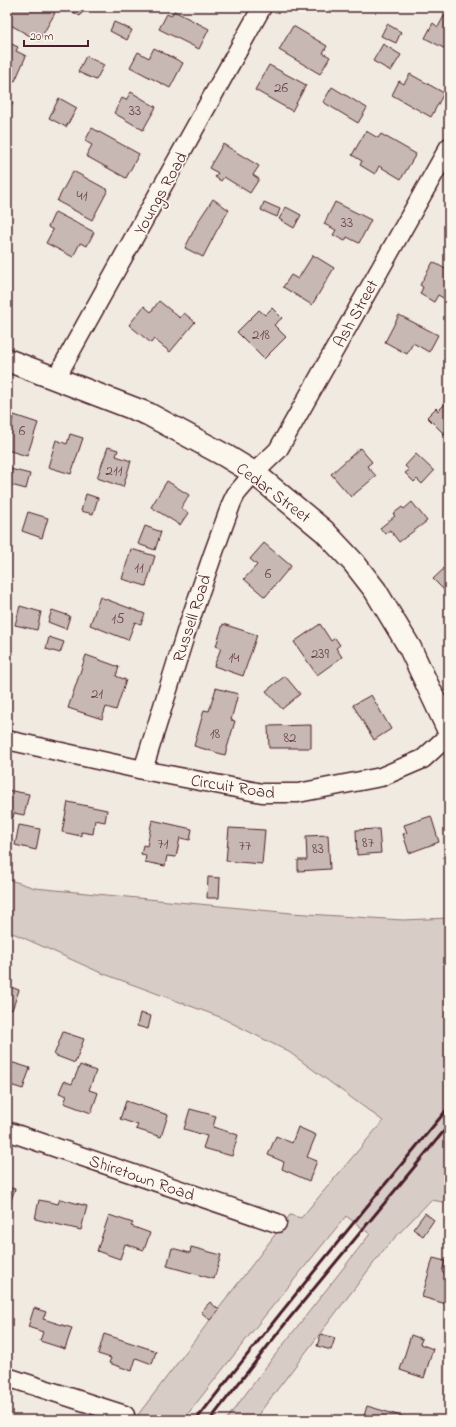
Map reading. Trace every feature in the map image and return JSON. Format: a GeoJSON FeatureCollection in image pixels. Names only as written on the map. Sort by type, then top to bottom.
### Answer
{"type":"FeatureCollection","features":[{"type":"Feature","properties":{"kind":"street","name":"Youngs Road"},"geometry":{"type":"LineString","coordinates":[[56,378],[262,7]]}},
{"type":"Feature","properties":{"kind":"street","name":"Ash Street"},"geometry":{"type":"LineString","coordinates":[[254,473],[278,450],[449,147]]}},
{"type":"Feature","properties":{"kind":"street","name":"Cedar Street"},"geometry":{"type":"LineString","coordinates":[[7,360],[148,414],[226,456],[254,473],[324,531],[354,563],[375,590],[410,648],[449,730]]}},
{"type":"Feature","properties":{"kind":"street","name":"Russell Road"},"geometry":{"type":"LineString","coordinates":[[143,770],[186,632],[214,550],[236,494],[254,473]]}},
{"type":"Feature","properties":{"kind":"street","name":"Circuit Road"},"geometry":{"type":"LineString","coordinates":[[7,740],[143,770],[262,793],[298,793],[381,777],[423,759],[449,735]]}},
{"type":"Feature","properties":{"kind":"street","name":"Shiretown Road"},"geometry":{"type":"LineString","coordinates":[[7,1131],[277,1223]]}},
{"type":"Feature","properties":{"kind":"street"},"geometry":{"type":"LineString","coordinates":[[7,1377],[125,1415]]}},
{"type":"Feature","properties":{"kind":"shaded area"},"geometry":{"type":"Polygon","coordinates":[[[7,879],[35,888],[291,913],[403,920],[449,918],[449,1203],[431,1200],[386,1247],[254,1420],[226,1420],[370,1234],[346,1216],[183,1420],[134,1420],[290,1215],[301,1218],[383,1121],[289,1052],[220,1017],[99,972],[15,934],[7,933],[7,879]]]}},
{"type":"Feature","properties":{"kind":"building"},"geometry":{"type":"Polygon","coordinates":[[[14,7],[44,7],[55,13],[39,41],[7,23],[7,19],[14,7]]]}},
{"type":"Feature","properties":{"kind":"building"},"geometry":{"type":"Polygon","coordinates":[[[64,7],[85,7],[80,16],[64,7]]]}},
{"type":"Feature","properties":{"kind":"building"},"geometry":{"type":"Polygon","coordinates":[[[174,11],[209,29],[199,49],[159,29],[167,14],[171,16],[174,11]]]}},
{"type":"Feature","properties":{"kind":"building"},"geometry":{"type":"Polygon","coordinates":[[[444,16],[449,19],[449,51],[425,38],[433,23],[438,27],[444,16]]]}},
{"type":"Feature","properties":{"kind":"building"},"geometry":{"type":"Polygon","coordinates":[[[114,22],[132,30],[127,40],[110,31],[114,22]]]}},
{"type":"Feature","properties":{"kind":"building"},"geometry":{"type":"Polygon","coordinates":[[[387,24],[401,32],[396,43],[381,36],[387,24]]]}},
{"type":"Feature","properties":{"kind":"building"},"geometry":{"type":"Polygon","coordinates":[[[293,26],[327,46],[323,53],[330,57],[320,74],[279,50],[293,26]]]}},
{"type":"Feature","properties":{"kind":"building"},"geometry":{"type":"Polygon","coordinates":[[[7,42],[18,47],[16,51],[26,56],[15,81],[10,79],[7,86],[7,42]]]}},
{"type":"Feature","properties":{"kind":"building"},"geometry":{"type":"Polygon","coordinates":[[[383,44],[401,55],[391,71],[373,61],[383,44]]]}},
{"type":"Feature","properties":{"kind":"building"},"geometry":{"type":"Polygon","coordinates":[[[154,48],[183,63],[170,88],[130,67],[138,52],[149,58],[154,48]]]}},
{"type":"Feature","properties":{"kind":"building"},"geometry":{"type":"Polygon","coordinates":[[[86,56],[104,65],[96,80],[78,72],[86,56]]]}},
{"type":"Feature","properties":{"kind":"building"},"geometry":{"type":"Polygon","coordinates":[[[269,65],[306,85],[292,111],[255,90],[269,65]]]}},
{"type":"Feature","properties":{"kind":"building"},"geometry":{"type":"Polygon","coordinates":[[[410,74],[444,93],[431,117],[392,95],[399,81],[404,84],[410,74]]]}},
{"type":"Feature","properties":{"kind":"building"},"geometry":{"type":"Polygon","coordinates":[[[332,87],[367,108],[358,123],[323,102],[332,87]]]}},
{"type":"Feature","properties":{"kind":"building"},"geometry":{"type":"Polygon","coordinates":[[[131,92],[156,107],[143,130],[114,113],[122,98],[126,100],[131,92]]]}},
{"type":"Feature","properties":{"kind":"building"},"geometry":{"type":"Polygon","coordinates":[[[59,98],[77,108],[66,127],[49,118],[59,98]]]}},
{"type":"Feature","properties":{"kind":"building"},"geometry":{"type":"Polygon","coordinates":[[[7,99],[13,103],[7,115],[7,99]]]}},
{"type":"Feature","properties":{"kind":"building"},"geometry":{"type":"Polygon","coordinates":[[[92,128],[139,154],[126,178],[86,156],[92,145],[85,141],[92,128]]]}},
{"type":"Feature","properties":{"kind":"building"},"geometry":{"type":"Polygon","coordinates":[[[366,131],[378,138],[381,134],[416,154],[401,179],[379,166],[375,174],[360,165],[362,161],[352,155],[366,131]]]}},
{"type":"Feature","properties":{"kind":"building"},"geometry":{"type":"Polygon","coordinates":[[[223,144],[259,166],[253,175],[259,179],[250,193],[224,177],[221,181],[215,177],[218,173],[209,168],[223,144]]]}},
{"type":"Feature","properties":{"kind":"building"},"geometry":{"type":"Polygon","coordinates":[[[73,171],[108,190],[92,220],[57,201],[73,171]]]}},
{"type":"Feature","properties":{"kind":"building"},"geometry":{"type":"Polygon","coordinates":[[[213,199],[229,210],[203,257],[185,248],[199,220],[213,199]]]}},
{"type":"Feature","properties":{"kind":"building"},"geometry":{"type":"Polygon","coordinates":[[[264,202],[280,209],[277,217],[261,210],[264,202]]]}},
{"type":"Feature","properties":{"kind":"building"},"geometry":{"type":"Polygon","coordinates":[[[335,202],[371,220],[359,243],[347,237],[345,241],[333,235],[336,230],[324,224],[335,202]]]}},
{"type":"Feature","properties":{"kind":"building"},"geometry":{"type":"Polygon","coordinates":[[[286,207],[301,215],[294,228],[279,219],[286,207]]]}},
{"type":"Feature","properties":{"kind":"building"},"geometry":{"type":"Polygon","coordinates":[[[55,212],[94,232],[87,246],[80,243],[73,257],[46,243],[53,230],[48,227],[55,212]]]}},
{"type":"Feature","properties":{"kind":"building"},"geometry":{"type":"Polygon","coordinates":[[[313,255],[334,268],[312,305],[283,287],[291,275],[298,279],[313,255]]]}},
{"type":"Feature","properties":{"kind":"building"},"geometry":{"type":"Polygon","coordinates":[[[433,262],[449,271],[449,292],[445,299],[438,295],[434,302],[420,294],[423,287],[420,285],[433,262]]]}},
{"type":"Feature","properties":{"kind":"building"},"geometry":{"type":"Polygon","coordinates":[[[159,301],[180,318],[184,313],[195,322],[170,352],[154,339],[151,343],[129,325],[144,306],[151,312],[159,301]]]}},
{"type":"Feature","properties":{"kind":"building"},"geometry":{"type":"Polygon","coordinates":[[[272,308],[282,318],[274,325],[286,337],[264,359],[237,332],[259,310],[265,315],[272,308]]]}},
{"type":"Feature","properties":{"kind":"building"},"geometry":{"type":"Polygon","coordinates":[[[399,315],[438,335],[429,352],[413,343],[407,354],[385,342],[399,315]]]}},
{"type":"Feature","properties":{"kind":"building"},"geometry":{"type":"Polygon","coordinates":[[[447,402],[449,404],[449,439],[427,417],[436,408],[438,411],[447,402]]]}},
{"type":"Feature","properties":{"kind":"building"},"geometry":{"type":"Polygon","coordinates":[[[14,415],[38,423],[27,456],[7,450],[7,436],[14,415]]]}},
{"type":"Feature","properties":{"kind":"building"},"geometry":{"type":"Polygon","coordinates":[[[70,434],[83,438],[71,474],[48,467],[56,440],[67,444],[70,434]]]}},
{"type":"Feature","properties":{"kind":"building"},"geometry":{"type":"Polygon","coordinates":[[[108,447],[118,450],[116,456],[131,461],[123,487],[97,478],[108,447]]]}},
{"type":"Feature","properties":{"kind":"building"},"geometry":{"type":"Polygon","coordinates":[[[360,448],[372,462],[367,466],[376,476],[351,497],[331,474],[360,448]]]}},
{"type":"Feature","properties":{"kind":"building"},"geometry":{"type":"Polygon","coordinates":[[[416,454],[434,471],[422,484],[417,479],[414,482],[405,473],[409,470],[405,466],[416,454]]]}},
{"type":"Feature","properties":{"kind":"building"},"geometry":{"type":"Polygon","coordinates":[[[10,469],[30,474],[26,489],[7,484],[10,469]]]}},
{"type":"Feature","properties":{"kind":"building"},"geometry":{"type":"Polygon","coordinates":[[[167,481],[189,495],[181,508],[188,513],[180,525],[151,507],[167,481]]]}},
{"type":"Feature","properties":{"kind":"building"},"geometry":{"type":"Polygon","coordinates":[[[86,494],[98,498],[93,514],[81,511],[86,494]]]}},
{"type":"Feature","properties":{"kind":"building"},"geometry":{"type":"Polygon","coordinates":[[[412,502],[427,521],[399,542],[390,530],[385,534],[380,528],[395,516],[393,514],[402,507],[404,509],[412,502]]]}},
{"type":"Feature","properties":{"kind":"building"},"geometry":{"type":"Polygon","coordinates":[[[28,512],[48,518],[42,538],[22,531],[28,512]]]}},
{"type":"Feature","properties":{"kind":"building"},"geometry":{"type":"Polygon","coordinates":[[[145,526],[161,532],[155,550],[138,544],[145,526]]]}},
{"type":"Feature","properties":{"kind":"building"},"geometry":{"type":"Polygon","coordinates":[[[264,543],[291,566],[265,597],[244,579],[257,565],[250,559],[264,543]]]}},
{"type":"Feature","properties":{"kind":"building"},"geometry":{"type":"Polygon","coordinates":[[[131,549],[155,556],[146,586],[122,579],[131,549]]]}},
{"type":"Feature","properties":{"kind":"building"},"geometry":{"type":"Polygon","coordinates":[[[449,564],[449,595],[433,579],[449,564]]]}},
{"type":"Feature","properties":{"kind":"building"},"geometry":{"type":"Polygon","coordinates":[[[100,597],[145,614],[141,624],[135,622],[128,640],[90,625],[100,597]]]}},
{"type":"Feature","properties":{"kind":"building"},"geometry":{"type":"Polygon","coordinates":[[[20,606],[41,612],[37,630],[15,625],[20,606]]]}},
{"type":"Feature","properties":{"kind":"building"},"geometry":{"type":"Polygon","coordinates":[[[52,610],[70,616],[66,629],[48,622],[52,610]]]}},
{"type":"Feature","properties":{"kind":"building"},"geometry":{"type":"Polygon","coordinates":[[[223,624],[257,635],[243,676],[214,666],[221,648],[216,646],[223,624]]]}},
{"type":"Feature","properties":{"kind":"building"},"geometry":{"type":"Polygon","coordinates":[[[320,624],[331,641],[335,638],[340,645],[336,648],[342,657],[317,675],[294,642],[320,624]]]}},
{"type":"Feature","properties":{"kind":"building"},"geometry":{"type":"Polygon","coordinates":[[[49,637],[64,642],[60,653],[46,649],[49,637]]]}},
{"type":"Feature","properties":{"kind":"building"},"geometry":{"type":"Polygon","coordinates":[[[86,655],[119,667],[116,676],[126,680],[116,710],[106,707],[102,719],[68,708],[86,655]]]}},
{"type":"Feature","properties":{"kind":"building"},"geometry":{"type":"Polygon","coordinates":[[[285,676],[300,694],[282,709],[266,691],[285,676]]]}},
{"type":"Feature","properties":{"kind":"building"},"geometry":{"type":"Polygon","coordinates":[[[216,688],[238,694],[231,720],[235,721],[225,755],[194,746],[204,710],[209,711],[216,688]]]}},
{"type":"Feature","properties":{"kind":"building"},"geometry":{"type":"Polygon","coordinates":[[[371,695],[391,729],[374,740],[353,705],[371,695]]]}},
{"type":"Feature","properties":{"kind":"building"},"geometry":{"type":"Polygon","coordinates":[[[311,725],[311,748],[269,748],[268,726],[311,725]]]}},
{"type":"Feature","properties":{"kind":"building"},"geometry":{"type":"Polygon","coordinates":[[[7,790],[29,794],[24,815],[14,813],[13,818],[7,817],[7,790]]]}},
{"type":"Feature","properties":{"kind":"building"},"geometry":{"type":"Polygon","coordinates":[[[68,802],[107,810],[105,822],[95,820],[93,834],[81,832],[81,836],[62,832],[68,802]]]}},
{"type":"Feature","properties":{"kind":"building"},"geometry":{"type":"Polygon","coordinates":[[[431,816],[439,842],[409,853],[403,834],[407,833],[404,825],[431,816]]]}},
{"type":"Feature","properties":{"kind":"building"},"geometry":{"type":"Polygon","coordinates":[[[152,820],[192,829],[190,840],[180,838],[176,857],[167,856],[165,866],[145,862],[146,855],[141,854],[143,845],[147,846],[152,820]]]}},
{"type":"Feature","properties":{"kind":"building"},"geometry":{"type":"Polygon","coordinates":[[[19,825],[40,829],[36,850],[15,845],[19,825]]]}},
{"type":"Feature","properties":{"kind":"building"},"geometry":{"type":"Polygon","coordinates":[[[229,828],[265,830],[262,864],[226,861],[229,828]]]}},
{"type":"Feature","properties":{"kind":"building"},"geometry":{"type":"Polygon","coordinates":[[[379,829],[381,853],[357,855],[356,830],[379,829]]]}},
{"type":"Feature","properties":{"kind":"building"},"geometry":{"type":"Polygon","coordinates":[[[328,835],[330,869],[298,871],[298,860],[307,860],[306,836],[328,835]]]}},
{"type":"Feature","properties":{"kind":"building"},"geometry":{"type":"Polygon","coordinates":[[[208,877],[220,878],[219,898],[207,898],[208,877]]]}},
{"type":"Feature","properties":{"kind":"building"},"geometry":{"type":"Polygon","coordinates":[[[8,986],[19,990],[12,1010],[7,1008],[8,986]]]}},
{"type":"Feature","properties":{"kind":"building"},"geometry":{"type":"Polygon","coordinates":[[[140,1013],[151,1016],[148,1029],[137,1026],[140,1013]]]}},
{"type":"Feature","properties":{"kind":"building"},"geometry":{"type":"Polygon","coordinates":[[[63,1032],[84,1039],[75,1063],[54,1055],[63,1032]]]}},
{"type":"Feature","properties":{"kind":"building"},"geometry":{"type":"Polygon","coordinates":[[[7,1061],[30,1068],[23,1089],[7,1084],[7,1061]]]}},
{"type":"Feature","properties":{"kind":"building"},"geometry":{"type":"Polygon","coordinates":[[[80,1065],[96,1071],[89,1090],[98,1093],[91,1113],[64,1103],[67,1096],[59,1093],[64,1081],[72,1084],[80,1065]]]}},
{"type":"Feature","properties":{"kind":"building"},"geometry":{"type":"Polygon","coordinates":[[[126,1101],[168,1115],[161,1137],[136,1129],[138,1125],[120,1119],[126,1101]]]}},
{"type":"Feature","properties":{"kind":"building"},"geometry":{"type":"Polygon","coordinates":[[[190,1109],[216,1116],[213,1127],[238,1135],[232,1156],[203,1148],[207,1136],[184,1129],[190,1109]]]}},
{"type":"Feature","properties":{"kind":"building"},"geometry":{"type":"Polygon","coordinates":[[[298,1127],[316,1135],[307,1157],[317,1161],[309,1181],[282,1169],[284,1162],[268,1155],[276,1136],[292,1143],[298,1127]]]}},
{"type":"Feature","properties":{"kind":"building"},"geometry":{"type":"Polygon","coordinates":[[[7,1187],[15,1189],[7,1211],[7,1187]]]}},
{"type":"Feature","properties":{"kind":"building"},"geometry":{"type":"Polygon","coordinates":[[[60,1199],[87,1206],[81,1230],[35,1219],[39,1200],[58,1204],[60,1199]]]}},
{"type":"Feature","properties":{"kind":"building"},"geometry":{"type":"Polygon","coordinates":[[[425,1213],[434,1220],[423,1236],[413,1229],[425,1213]]]}},
{"type":"Feature","properties":{"kind":"building"},"geometry":{"type":"Polygon","coordinates":[[[109,1215],[133,1223],[131,1226],[150,1233],[144,1250],[125,1244],[120,1259],[97,1251],[109,1215]]]}},
{"type":"Feature","properties":{"kind":"building"},"geometry":{"type":"Polygon","coordinates":[[[191,1247],[221,1255],[214,1279],[167,1266],[172,1248],[190,1253],[191,1247]]]}},
{"type":"Feature","properties":{"kind":"building"},"geometry":{"type":"Polygon","coordinates":[[[433,1258],[445,1261],[442,1272],[449,1274],[449,1293],[446,1304],[422,1297],[433,1258]]]}},
{"type":"Feature","properties":{"kind":"building"},"geometry":{"type":"Polygon","coordinates":[[[210,1302],[219,1310],[210,1320],[201,1312],[210,1302]]]}},
{"type":"Feature","properties":{"kind":"building"},"geometry":{"type":"Polygon","coordinates":[[[34,1308],[46,1312],[43,1319],[72,1328],[65,1349],[40,1341],[43,1332],[28,1327],[34,1308]]]}},
{"type":"Feature","properties":{"kind":"building"},"geometry":{"type":"Polygon","coordinates":[[[104,1334],[156,1351],[152,1364],[136,1358],[132,1371],[109,1363],[111,1358],[98,1354],[104,1334]]]}},
{"type":"Feature","properties":{"kind":"building"},"geometry":{"type":"Polygon","coordinates":[[[321,1334],[335,1338],[331,1350],[317,1346],[321,1334]]]}},
{"type":"Feature","properties":{"kind":"building"},"geometry":{"type":"Polygon","coordinates":[[[411,1335],[422,1339],[420,1344],[433,1349],[424,1378],[400,1370],[411,1335]]]}},
{"type":"Feature","properties":{"kind":"building"},"geometry":{"type":"Polygon","coordinates":[[[367,1406],[411,1419],[363,1419],[367,1406]]]}},
{"type":"Feature","properties":{"kind":"railway"},"geometry":{"type":"LineString","coordinates":[[196,1420],[321,1262],[449,1107]]}},
{"type":"Feature","properties":{"kind":"railway"},"geometry":{"type":"LineString","coordinates":[[210,1420],[288,1320],[449,1125]]}}]}
